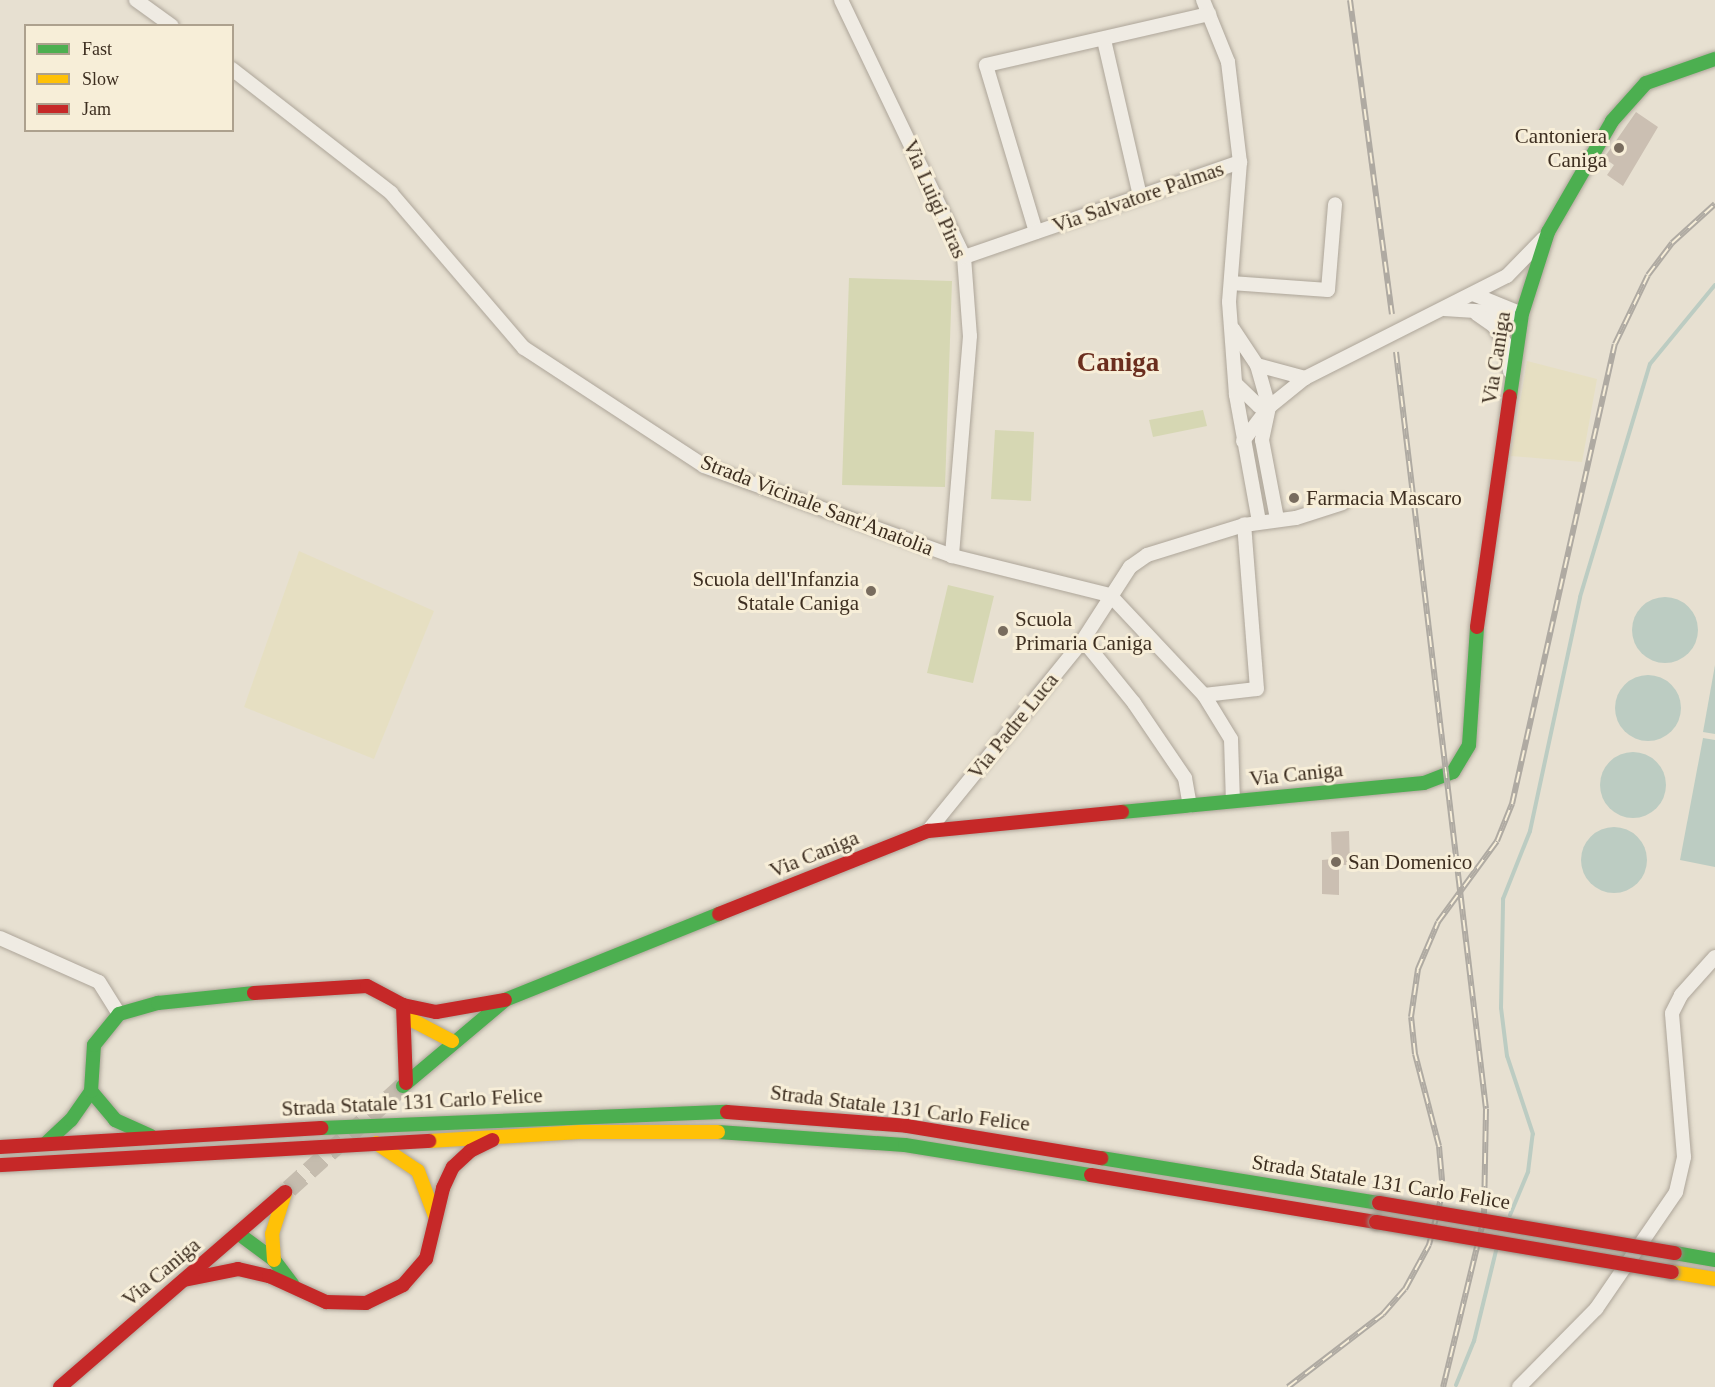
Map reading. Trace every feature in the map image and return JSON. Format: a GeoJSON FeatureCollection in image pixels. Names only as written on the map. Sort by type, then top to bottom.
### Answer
{"type":"FeatureCollection","features":[{"type":"Feature","properties":{"kind":"main road","name":"Via Caniga"},"geometry":{"type":"LineString","coordinates":[[405,1011],[404,1085],[452,1041],[505,1000],[928,831],[1424,783],[1446,776],[1462,759],[1469,745],[1474,651],[1522,314],[1548,232],[1612,121],[1646,83],[1715,59]]}},
{"type":"Feature","properties":{"kind":"main road"},"geometry":{"type":"LineString","coordinates":[[45,1144],[71,1120],[91,1091],[94,1045],[119,1014],[158,1003],[326,985],[367,986],[405,1011],[435,1036],[452,1041]]}},
{"type":"Feature","properties":{"kind":"main road"},"geometry":{"type":"LineString","coordinates":[[405,1011],[421,1009],[451,1012],[505,1000]]}},
{"type":"Feature","properties":{"kind":"main road"},"geometry":{"type":"LineString","coordinates":[[421,1009],[444,1024],[452,1041]]}},
{"type":"Feature","properties":{"kind":"main road"},"geometry":{"type":"LineString","coordinates":[[91,1091],[115,1120],[156,1139]]}},
{"type":"Feature","properties":{"kind":"main road","name":"Strada Statale 131 Carlo Felice"},"geometry":{"type":"LineString","coordinates":[[0,1147],[601,1113],[693,1110],[822,1115],[1043,1147],[1715,1260]]}},
{"type":"Feature","properties":{"kind":"main road","name":"Strada Statale 131 Carlo Felice"},"geometry":{"type":"LineString","coordinates":[[0,1165],[602,1131],[821,1136],[1040,1167],[1715,1279]]}},
{"type":"Feature","properties":{"kind":"main road"},"geometry":{"type":"LineString","coordinates":[[184,1280],[238,1269],[269,1276],[326,1302],[366,1303],[403,1285],[426,1258],[442,1188],[453,1167],[470,1150],[502,1136]]}},
{"type":"Feature","properties":{"kind":"main road"},"geometry":{"type":"LineString","coordinates":[[376,1143],[418,1171],[436,1220]]}},
{"type":"Feature","properties":{"kind":"main road","name":"Via Caniga"},"geometry":{"type":"LineString","coordinates":[[60,1387],[287,1191],[272,1234],[274,1260]]}},
{"type":"Feature","properties":{"kind":"main road"},"geometry":{"type":"LineString","coordinates":[[239,1234],[274,1260],[296,1290]]}},
{"type":"Feature","properties":{"kind":"main road"},"geometry":{"type":"LineString","coordinates":[[239,1234],[244,1253],[269,1276]]}},
{"type":"Feature","properties":{"kind":"street"},"geometry":{"type":"LineString","coordinates":[[136,0],[169,24]]}},
{"type":"Feature","properties":{"kind":"street","name":"Via Luigi Piras"},"geometry":{"type":"LineString","coordinates":[[841,0],[964,257],[970,336],[952,556]]}},
{"type":"Feature","properties":{"kind":"street"},"geometry":{"type":"LineString","coordinates":[[1203,0],[1228,63],[1240,162],[1230,324],[1243,441],[1259,522]]}},
{"type":"Feature","properties":{"kind":"street"},"geometry":{"type":"LineString","coordinates":[[1140,196],[1104,40],[1209,14]]}},
{"type":"Feature","properties":{"kind":"street","name":"Via Salvatore Palmas"},"geometry":{"type":"LineString","coordinates":[[1036,232],[986,65],[1104,40]]}},
{"type":"Feature","properties":{"kind":"street","name":"Strada Vicinale Sant'Anatolia"},"geometry":{"type":"LineString","coordinates":[[234,71],[391,193],[499,323],[549,367],[704,466],[952,556],[1110,595]]}},
{"type":"Feature","properties":{"kind":"street","name":"Via Salvatore Palmas"},"geometry":{"type":"LineString","coordinates":[[964,257],[1240,162]]}},
{"type":"Feature","properties":{"kind":"street"},"geometry":{"type":"LineString","coordinates":[[1231,284],[1328,290],[1335,204]]}},
{"type":"Feature","properties":{"kind":"street"},"geometry":{"type":"LineString","coordinates":[[1243,441],[1269,406],[1305,378],[1473,294],[1525,262],[1548,232]]}},
{"type":"Feature","properties":{"kind":"street"},"geometry":{"type":"LineString","coordinates":[[1473,294],[1522,314]]}},
{"type":"Feature","properties":{"kind":"street"},"geometry":{"type":"LineString","coordinates":[[1444,309],[1477,314],[1522,314]]}},
{"type":"Feature","properties":{"kind":"street"},"geometry":{"type":"LineString","coordinates":[[1477,314],[1494,326],[1505,343],[1512,387]]}},
{"type":"Feature","properties":{"kind":"street"},"geometry":{"type":"LineString","coordinates":[[1230,324],[1257,365],[1269,406],[1262,440],[1277,519]]}},
{"type":"Feature","properties":{"kind":"street"},"geometry":{"type":"LineString","coordinates":[[1257,365],[1305,378]]}},
{"type":"Feature","properties":{"kind":"street"},"geometry":{"type":"LineString","coordinates":[[1236,384],[1259,406],[1269,406]]}},
{"type":"Feature","properties":{"kind":"street","name":"Via Padre Luca"},"geometry":{"type":"LineString","coordinates":[[928,831],[1083,640],[1130,567],[1147,555],[1244,525],[1343,503]]}},
{"type":"Feature","properties":{"kind":"street"},"geometry":{"type":"LineString","coordinates":[[1204,695],[1257,689],[1244,525]]}},
{"type":"Feature","properties":{"kind":"street"},"geometry":{"type":"LineString","coordinates":[[1110,595],[1204,695],[1231,739],[1233,801]]}},
{"type":"Feature","properties":{"kind":"street"},"geometry":{"type":"LineString","coordinates":[[1083,640],[1134,703],[1185,778],[1190,806]]}},
{"type":"Feature","properties":{"kind":"street"},"geometry":{"type":"LineString","coordinates":[[0,938],[99,982],[119,1014]]}},
{"type":"Feature","properties":{"kind":"street"},"geometry":{"type":"LineString","coordinates":[[1519,1387],[1596,1309],[1676,1192],[1684,1157],[1672,1013],[1681,995],[1715,957]]}},
{"type":"Feature","properties":{"kind":"shaded area"},"geometry":{"type":"Polygon","coordinates":[[[1527,361],[1597,379],[1582,462],[1511,456],[1527,361]]]}},
{"type":"Feature","properties":{"kind":"shaded area"},"geometry":{"type":"Polygon","coordinates":[[[299,551],[434,611],[374,759],[244,707],[299,551]]]}},
{"type":"Feature","properties":{"kind":"shaded area"},"geometry":{"type":"Polygon","coordinates":[[[1665,597],[1678,600],[1688,607],[1695,617],[1698,630],[1695,643],[1688,653],[1678,660],[1665,663],[1652,660],[1642,653],[1635,643],[1632,630],[1635,617],[1642,607],[1652,600],[1665,597]]]}},
{"type":"Feature","properties":{"kind":"shaded area"},"geometry":{"type":"Polygon","coordinates":[[[1715,665],[1715,734],[1703,732],[1715,665]]]}},
{"type":"Feature","properties":{"kind":"shaded area"},"geometry":{"type":"Polygon","coordinates":[[[1648,675],[1661,678],[1671,685],[1678,695],[1681,708],[1678,721],[1671,731],[1661,738],[1648,741],[1635,738],[1625,731],[1618,721],[1615,708],[1618,695],[1625,685],[1635,678],[1648,675]]]}},
{"type":"Feature","properties":{"kind":"shaded area"},"geometry":{"type":"Polygon","coordinates":[[[1703,738],[1715,740],[1715,867],[1680,860],[1703,738]]]}},
{"type":"Feature","properties":{"kind":"shaded area"},"geometry":{"type":"Polygon","coordinates":[[[1633,752],[1646,755],[1656,762],[1663,772],[1666,785],[1663,798],[1656,808],[1646,815],[1633,818],[1620,815],[1610,808],[1603,798],[1600,785],[1603,772],[1610,762],[1620,755],[1633,752]]]}},
{"type":"Feature","properties":{"kind":"shaded area"},"geometry":{"type":"Polygon","coordinates":[[[1614,827],[1627,830],[1637,837],[1644,847],[1647,860],[1644,873],[1637,883],[1627,890],[1614,893],[1601,890],[1591,883],[1584,873],[1581,860],[1584,847],[1591,837],[1601,830],[1614,827]]]}},
{"type":"Feature","properties":{"kind":"green space"},"geometry":{"type":"Polygon","coordinates":[[[849,278],[952,281],[945,487],[842,485],[849,278]]]}},
{"type":"Feature","properties":{"kind":"green space"},"geometry":{"type":"Polygon","coordinates":[[[1203,410],[1207,426],[1153,437],[1149,420],[1203,410]]]}},
{"type":"Feature","properties":{"kind":"green space"},"geometry":{"type":"Polygon","coordinates":[[[995,430],[1034,432],[1031,501],[991,499],[995,430]]]}},
{"type":"Feature","properties":{"kind":"green space"},"geometry":{"type":"Polygon","coordinates":[[[948,585],[994,596],[973,683],[927,673],[948,585]]]}},
{"type":"Feature","properties":{"kind":"building","name":"Cantoniera Caniga"},"geometry":{"type":"Polygon","coordinates":[[[1636,112],[1658,127],[1623,186],[1607,175],[1614,165],[1604,158],[1636,112]]]}},
{"type":"Feature","properties":{"kind":"building","name":"San Domenico"},"geometry":{"type":"Polygon","coordinates":[[[1349,831],[1350,865],[1339,865],[1339,895],[1322,894],[1322,860],[1332,859],[1331,832],[1349,831]]]}},
{"type":"Feature","properties":{"kind":"waterway"},"geometry":{"type":"LineString","coordinates":[[1510,1215],[1528,1172],[1533,1134],[1507,1056],[1501,1008],[1503,899],[1530,831],[1580,597],[1650,364],[1715,285]]}},
{"type":"Feature","properties":{"kind":"waterway"},"geometry":{"type":"LineString","coordinates":[[1456,1385],[1474,1341],[1496,1251]]}},
{"type":"Feature","properties":{"kind":"tunnel"},"geometry":{"type":"LineString","coordinates":[[289,1189],[403,1086]]}},
{"type":"Feature","properties":{"kind":"railway"},"geometry":{"type":"LineString","coordinates":[[1350,0],[1392,314]]}},
{"type":"Feature","properties":{"kind":"railway"},"geometry":{"type":"LineString","coordinates":[[1288,1387],[1383,1314],[1405,1289],[1429,1245],[1443,1191],[1439,1146],[1415,1054],[1411,1017],[1418,969],[1438,922],[1497,841],[1512,804],[1615,344],[1648,275],[1672,243],[1715,204]]}},
{"type":"Feature","properties":{"kind":"railway"},"geometry":{"type":"LineString","coordinates":[[1396,352],[1486,1109],[1484,1218],[1443,1387]]}},
{"type":"Feature","properties":{"kind":"traffic: fast"},"geometry":{"type":"LineString","coordinates":[[1510,396],[1522,314],[1548,232],[1612,121],[1646,83],[1715,59]]}},
{"type":"Feature","properties":{"kind":"traffic: fast"},"geometry":{"type":"LineString","coordinates":[[1122,812],[1424,783],[1453,772],[1469,745],[1477,627]]}},
{"type":"Feature","properties":{"kind":"traffic: fast"},"geometry":{"type":"LineString","coordinates":[[403,1086],[505,1000],[719,914]]}},
{"type":"Feature","properties":{"kind":"traffic: fast"},"geometry":{"type":"LineString","coordinates":[[45,1144],[71,1120],[91,1091],[94,1045],[119,1014],[158,1003],[254,993]]}},
{"type":"Feature","properties":{"kind":"traffic: fast"},"geometry":{"type":"LineString","coordinates":[[91,1091],[115,1120],[151,1136]]}},
{"type":"Feature","properties":{"kind":"traffic: fast"},"geometry":{"type":"LineString","coordinates":[[321,1128],[727,1112]]}},
{"type":"Feature","properties":{"kind":"traffic: fast"},"geometry":{"type":"LineString","coordinates":[[718,1132],[905,1145],[1091,1175]]}},
{"type":"Feature","properties":{"kind":"traffic: fast"},"geometry":{"type":"LineString","coordinates":[[1101,1158],[1379,1203]]}},
{"type":"Feature","properties":{"kind":"traffic: fast"},"geometry":{"type":"LineString","coordinates":[[239,1234],[274,1260],[293,1285]]}},
{"type":"Feature","properties":{"kind":"traffic: fast"},"geometry":{"type":"LineString","coordinates":[[1675,1253],[1715,1260]]}},
{"type":"Feature","properties":{"kind":"traffic: slow"},"geometry":{"type":"LineString","coordinates":[[406,1017],[452,1041]]}},
{"type":"Feature","properties":{"kind":"traffic: slow"},"geometry":{"type":"LineString","coordinates":[[429,1141],[580,1132],[718,1132]]}},
{"type":"Feature","properties":{"kind":"traffic: slow"},"geometry":{"type":"LineString","coordinates":[[376,1143],[418,1171],[435,1216]]}},
{"type":"Feature","properties":{"kind":"traffic: slow"},"geometry":{"type":"LineString","coordinates":[[274,1260],[272,1234],[285,1193]]}},
{"type":"Feature","properties":{"kind":"traffic: slow"},"geometry":{"type":"LineString","coordinates":[[1672,1272],[1715,1279]]}},
{"type":"Feature","properties":{"kind":"traffic: jam"},"geometry":{"type":"LineString","coordinates":[[1477,627],[1510,396]]}},
{"type":"Feature","properties":{"kind":"traffic: jam"},"geometry":{"type":"LineString","coordinates":[[719,914],[928,831],[1122,812]]}},
{"type":"Feature","properties":{"kind":"traffic: jam"},"geometry":{"type":"LineString","coordinates":[[254,993],[367,986],[403,1005],[436,1012],[505,1000]]}},
{"type":"Feature","properties":{"kind":"traffic: jam"},"geometry":{"type":"LineString","coordinates":[[403,1005],[406,1083]]}},
{"type":"Feature","properties":{"kind":"traffic: jam"},"geometry":{"type":"LineString","coordinates":[[727,1112],[907,1126],[1101,1158]]}},
{"type":"Feature","properties":{"kind":"traffic: jam"},"geometry":{"type":"LineString","coordinates":[[0,1147],[321,1128]]}},
{"type":"Feature","properties":{"kind":"traffic: jam"},"geometry":{"type":"LineString","coordinates":[[184,1280],[238,1269],[269,1276],[326,1302],[366,1303],[403,1285],[426,1259],[443,1188],[453,1167],[470,1151],[493,1140]]}},
{"type":"Feature","properties":{"kind":"traffic: jam"},"geometry":{"type":"LineString","coordinates":[[0,1165],[429,1141]]}},
{"type":"Feature","properties":{"kind":"traffic: jam"},"geometry":{"type":"LineString","coordinates":[[1091,1175],[1376,1222]]}},
{"type":"Feature","properties":{"kind":"traffic: jam"},"geometry":{"type":"LineString","coordinates":[[60,1387],[285,1192]]}},
{"type":"Feature","properties":{"kind":"traffic: jam"},"geometry":{"type":"LineString","coordinates":[[1379,1203],[1675,1253]]}},
{"type":"Feature","properties":{"kind":"traffic: jam"},"geometry":{"type":"LineString","coordinates":[[1376,1222],[1672,1272]]}},
{"type":"Feature","properties":{"kind":"place","name":"Cantoniera Caniga"},"geometry":{"type":"Point","coordinates":[1619,148]}},
{"type":"Feature","properties":{"kind":"place","name":"Farmacia Mascaro"},"geometry":{"type":"Point","coordinates":[1294,498]}},
{"type":"Feature","properties":{"kind":"place","name":"Scuola dell'Infanzia Statale Caniga"},"geometry":{"type":"Point","coordinates":[871,591]}},
{"type":"Feature","properties":{"kind":"place","name":"Scuola Primaria Caniga"},"geometry":{"type":"Point","coordinates":[1003,631]}},
{"type":"Feature","properties":{"kind":"place","name":"San Domenico"},"geometry":{"type":"Point","coordinates":[1336,862]}},
{"type":"Feature","properties":{"kind":"district","name":"Caniga"},"geometry":{"type":"Point","coordinates":[1118,363]}}]}
